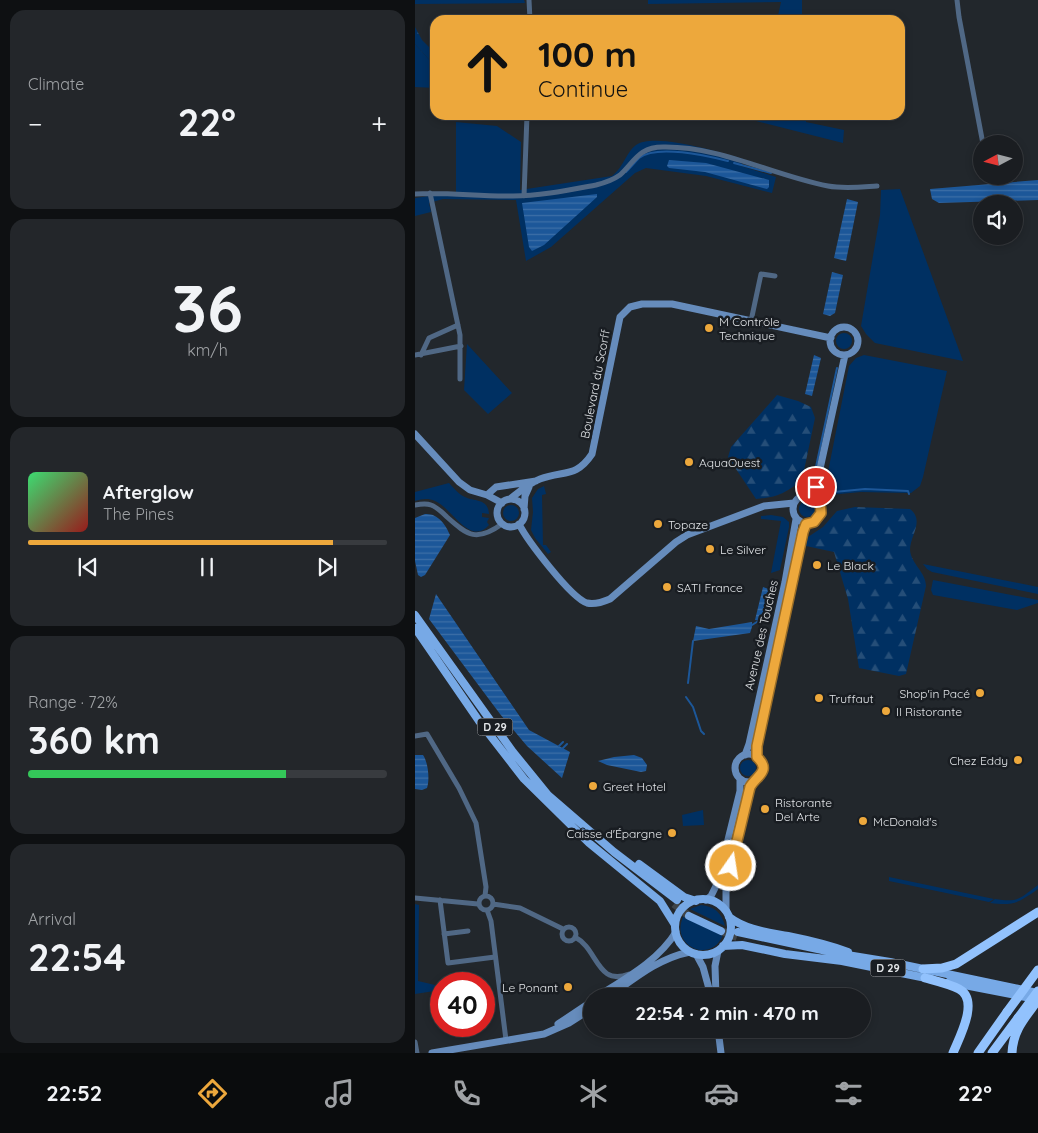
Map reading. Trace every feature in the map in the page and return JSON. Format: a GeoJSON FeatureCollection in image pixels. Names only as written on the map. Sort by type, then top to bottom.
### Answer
{"type":"FeatureCollection","features":[{"type":"Feature","properties":{"kind":"highway"},"geometry":{"type":"LineString","coordinates":[[924,974],[956,964],[1038,912]]}},
{"type":"Feature","properties":{"kind":"highway"},"geometry":{"type":"LineString","coordinates":[[978,1053],[1038,970]]}},
{"type":"Feature","properties":{"kind":"highway"},"geometry":{"type":"LineString","coordinates":[[924,974],[959,988],[967,998],[969,1013],[953,1053]]}},
{"type":"Feature","properties":{"kind":"highway"},"geometry":{"type":"LineString","coordinates":[[1012,1053],[1012,1039],[1021,1019],[1038,992]]}},
{"type":"Feature","properties":{"kind":"highway"},"geometry":{"type":"LineString","coordinates":[[992,1053],[1038,999]]}},
{"type":"Feature","properties":{"kind":"main road","name":"D 29"},"geometry":{"type":"LineString","coordinates":[[415,615],[513,752],[548,795],[676,902],[572,826],[540,796],[502,752],[415,628]]}},
{"type":"Feature","properties":{"kind":"main road"},"geometry":{"type":"LineString","coordinates":[[572,826],[589,843],[660,901],[670,915],[681,944],[693,953],[709,954],[721,948],[742,945],[785,954],[924,974],[970,986]]}},
{"type":"Feature","properties":{"kind":"main road"},"geometry":{"type":"LineString","coordinates":[[587,829],[617,848],[677,893],[696,901]]}},
{"type":"Feature","properties":{"kind":"main road"},"geometry":{"type":"LineString","coordinates":[[676,929],[677,917],[688,904],[706,900],[717,903],[727,914],[730,932],[727,941],[721,948]]}},
{"type":"Feature","properties":{"kind":"main road"},"geometry":{"type":"LineString","coordinates":[[690,914],[722,930]]}},
{"type":"Feature","properties":{"kind":"main road","name":"D 29"},"geometry":{"type":"LineString","coordinates":[[727,914],[738,924],[749,928],[827,945],[924,974],[1038,992]]}},
{"type":"Feature","properties":{"kind":"main road","name":"D 29"},"geometry":{"type":"LineString","coordinates":[[869,959],[737,934],[970,986],[1038,999]]}},
{"type":"Feature","properties":{"kind":"street"},"geometry":{"type":"LineString","coordinates":[[529,0],[530,15]]}},
{"type":"Feature","properties":{"kind":"street"},"geometry":{"type":"LineString","coordinates":[[957,0],[981,135]]}},
{"type":"Feature","properties":{"kind":"street"},"geometry":{"type":"LineString","coordinates":[[524,196],[527,120]]}},
{"type":"Feature","properties":{"kind":"street"},"geometry":{"type":"LineString","coordinates":[[415,194],[524,196],[605,183],[619,176],[643,151],[665,147],[723,155],[778,173],[828,186],[851,188],[877,186]]}},
{"type":"Feature","properties":{"kind":"street"},"geometry":{"type":"LineString","coordinates":[[430,193],[458,325],[461,346],[460,379]]}},
{"type":"Feature","properties":{"kind":"street"},"geometry":{"type":"LineString","coordinates":[[751,321],[761,274],[775,276]]}},
{"type":"Feature","properties":{"kind":"street","name":"Boulevard du Scorff"},"geometry":{"type":"LineString","coordinates":[[510,500],[534,483],[574,472],[585,464],[592,454],[619,317],[630,307],[642,304],[672,304],[831,338]]}},
{"type":"Feature","properties":{"kind":"street"},"geometry":{"type":"LineString","coordinates":[[418,355],[429,338],[458,325]]}},
{"type":"Feature","properties":{"kind":"street"},"geometry":{"type":"LineString","coordinates":[[842,328],[854,332],[858,341],[853,352],[845,355],[838,354],[833,350],[830,342],[831,338],[834,332],[842,328]]}},
{"type":"Feature","properties":{"kind":"street"},"geometry":{"type":"LineString","coordinates":[[418,355],[461,346]]}},
{"type":"Feature","properties":{"kind":"street"},"geometry":{"type":"LineString","coordinates":[[814,496],[845,355]]}},
{"type":"Feature","properties":{"kind":"street"},"geometry":{"type":"LineString","coordinates":[[415,434],[459,482],[471,490],[487,495],[501,503]]}},
{"type":"Feature","properties":{"kind":"street"},"geometry":{"type":"LineString","coordinates":[[487,495],[496,487],[530,480],[534,483],[525,496],[524,517],[519,524],[511,527],[502,524],[499,520],[497,511],[501,503],[510,500],[519,502],[524,509]]}},
{"type":"Feature","properties":{"kind":"street"},"geometry":{"type":"LineString","coordinates":[[519,524],[525,536],[570,591],[588,603],[602,603],[610,599],[683,538],[724,521],[764,506],[772,504],[794,503],[802,495],[814,496],[820,502],[821,513],[814,522],[806,524],[772,504]]}},
{"type":"Feature","properties":{"kind":"street"},"geometry":{"type":"LineString","coordinates":[[794,503],[795,516]]}},
{"type":"Feature","properties":{"kind":"street"},"geometry":{"type":"LineString","coordinates":[[415,505],[433,505],[464,532],[476,535],[492,531],[502,524]]}},
{"type":"Feature","properties":{"kind":"street","name":"Avenue des Touches"},"geometry":{"type":"LineString","coordinates":[[745,755],[785,582],[795,516]]}},
{"type":"Feature","properties":{"kind":"street","name":"Avenue des Touches"},"geometry":{"type":"LineString","coordinates":[[757,757],[762,719],[801,539],[806,524]]}},
{"type":"Feature","properties":{"kind":"street"},"geometry":{"type":"LineString","coordinates":[[415,736],[427,734],[459,788],[476,823],[486,887],[485,896]]}},
{"type":"Feature","properties":{"kind":"street"},"geometry":{"type":"LineString","coordinates":[[706,900],[711,896],[717,884],[740,791],[740,779],[735,771],[735,764],[745,755],[751,754],[761,762],[763,770],[760,776],[753,782],[748,793],[726,887],[727,914]]}},
{"type":"Feature","properties":{"kind":"street"},"geometry":{"type":"LineString","coordinates":[[740,779],[753,782]]}},
{"type":"Feature","properties":{"kind":"street"},"geometry":{"type":"LineString","coordinates":[[478,904],[481,897],[485,896],[491,898],[493,904]]}},
{"type":"Feature","properties":{"kind":"street"},"geometry":{"type":"LineString","coordinates":[[415,898],[478,904],[480,908],[487,910]]}},
{"type":"Feature","properties":{"kind":"street"},"geometry":{"type":"LineString","coordinates":[[440,900],[448,962],[495,957]]}},
{"type":"Feature","properties":{"kind":"street"},"geometry":{"type":"LineString","coordinates":[[487,910],[493,904]]}},
{"type":"Feature","properties":{"kind":"street"},"geometry":{"type":"LineString","coordinates":[[493,904],[520,908],[563,929],[566,927],[573,928],[575,930],[575,937],[571,941],[564,940],[561,933],[563,929]]}},
{"type":"Feature","properties":{"kind":"street"},"geometry":{"type":"LineString","coordinates":[[487,910],[491,921],[509,1039]]}},
{"type":"Feature","properties":{"kind":"street"},"geometry":{"type":"LineString","coordinates":[[610,988],[663,949],[676,929]]}},
{"type":"Feature","properties":{"kind":"street"},"geometry":{"type":"LineString","coordinates":[[444,934],[468,931]]}},
{"type":"Feature","properties":{"kind":"street"},"geometry":{"type":"LineString","coordinates":[[575,937],[588,948],[600,967],[608,975],[621,977],[634,972]]}},
{"type":"Feature","properties":{"kind":"street"},"geometry":{"type":"LineString","coordinates":[[716,988],[715,966],[721,948]]}},
{"type":"Feature","properties":{"kind":"street"},"geometry":{"type":"LineString","coordinates":[[622,988],[662,961],[674,956],[693,953],[703,967],[709,988]]}},
{"type":"Feature","properties":{"kind":"street"},"geometry":{"type":"LineString","coordinates":[[432,1053],[509,1039],[553,1027],[583,1007]]}},
{"type":"Feature","properties":{"kind":"street"},"geometry":{"type":"LineString","coordinates":[[509,1039],[522,1039],[544,1034],[569,1023],[583,1014]]}},
{"type":"Feature","properties":{"kind":"street"},"geometry":{"type":"LineString","coordinates":[[719,1038],[721,1053]]}},
{"type":"Feature","properties":{"kind":"street"},"geometry":{"type":"LineString","coordinates":[[415,1042],[417,1053]]}},
{"type":"Feature","properties":{"kind":"green space"},"geometry":{"type":"Polygon","coordinates":[[[415,0],[524,0],[525,3],[415,4],[415,0]]]}},
{"type":"Feature","properties":{"kind":"green space"},"geometry":{"type":"Polygon","coordinates":[[[648,0],[802,0],[802,15],[778,15],[781,2],[648,4],[648,0]]]}},
{"type":"Feature","properties":{"kind":"green space"},"geometry":{"type":"Polygon","coordinates":[[[415,27],[422,40],[430,48],[430,60],[415,44],[415,27]]]}},
{"type":"Feature","properties":{"kind":"green space"},"geometry":{"type":"Polygon","coordinates":[[[415,44],[430,60],[430,88],[415,87],[415,44]]]}},
{"type":"Feature","properties":{"kind":"green space"},"geometry":{"type":"Polygon","coordinates":[[[752,120],[806,120],[806,122],[844,130],[843,143],[752,120]]]}},
{"type":"Feature","properties":{"kind":"green space"},"geometry":{"type":"Polygon","coordinates":[[[456,122],[497,126],[521,142],[520,190],[612,176],[636,145],[658,141],[688,145],[743,159],[741,166],[776,177],[772,193],[706,176],[646,168],[635,173],[551,247],[526,261],[516,200],[443,199],[429,203],[431,212],[415,216],[415,198],[456,192],[456,122]]]}},
{"type":"Feature","properties":{"kind":"green space"},"geometry":{"type":"Polygon","coordinates":[[[900,189],[963,361],[875,343],[861,326],[880,215],[881,190],[900,189]]]}},
{"type":"Feature","properties":{"kind":"green space"},"geometry":{"type":"Polygon","coordinates":[[[841,333],[847,333],[852,338],[850,347],[841,349],[836,344],[836,338],[841,333]]]}},
{"type":"Feature","properties":{"kind":"green space"},"geometry":{"type":"Polygon","coordinates":[[[467,344],[512,393],[488,414],[464,390],[467,344]]]}},
{"type":"Feature","properties":{"kind":"green space"},"geometry":{"type":"Polygon","coordinates":[[[864,355],[947,371],[923,477],[920,486],[911,493],[861,492],[829,495],[824,492],[849,366],[856,358],[864,355]]]}},
{"type":"Feature","properties":{"kind":"green space"},"geometry":{"type":"Polygon","coordinates":[[[777,395],[811,407],[815,418],[802,480],[781,494],[756,499],[728,457],[731,447],[777,395]]]}},
{"type":"Feature","properties":{"kind":"green space"},"geometry":{"type":"Polygon","coordinates":[[[449,483],[463,496],[480,501],[486,505],[489,514],[482,513],[482,517],[489,518],[487,522],[489,525],[482,531],[468,529],[435,501],[425,499],[415,501],[415,492],[449,483]]]}},
{"type":"Feature","properties":{"kind":"green space"},"geometry":{"type":"Polygon","coordinates":[[[544,486],[546,494],[542,495],[543,545],[546,545],[551,552],[548,554],[531,530],[532,498],[538,489],[544,486]]]}},
{"type":"Feature","properties":{"kind":"green space"},"geometry":{"type":"Polygon","coordinates":[[[804,501],[810,501],[815,506],[813,515],[804,517],[799,512],[799,506],[804,501]]]}},
{"type":"Feature","properties":{"kind":"green space"},"geometry":{"type":"Polygon","coordinates":[[[508,505],[514,505],[519,510],[517,519],[508,521],[503,516],[503,510],[508,505]]]}},
{"type":"Feature","properties":{"kind":"green space"},"geometry":{"type":"Polygon","coordinates":[[[855,507],[910,509],[916,518],[917,523],[910,550],[913,560],[924,576],[926,586],[906,674],[899,676],[859,668],[848,599],[834,552],[806,546],[808,537],[823,527],[837,511],[855,507]]]}},
{"type":"Feature","properties":{"kind":"green space"},"geometry":{"type":"Polygon","coordinates":[[[761,516],[783,517],[789,522],[789,527],[780,570],[771,573],[781,521],[761,519],[761,516]]]}},
{"type":"Feature","properties":{"kind":"green space"},"geometry":{"type":"Polygon","coordinates":[[[797,532],[800,533],[754,744],[752,743],[797,532]]]}},
{"type":"Feature","properties":{"kind":"green space"},"geometry":{"type":"Polygon","coordinates":[[[923,564],[1038,587],[1038,594],[932,572],[923,564]]]}},
{"type":"Feature","properties":{"kind":"green space"},"geometry":{"type":"Polygon","coordinates":[[[933,580],[1038,600],[1038,603],[1017,610],[933,595],[931,590],[933,580]]]}},
{"type":"Feature","properties":{"kind":"green space"},"geometry":{"type":"Polygon","coordinates":[[[745,760],[751,760],[756,765],[754,774],[745,776],[740,771],[740,765],[745,760]]]}},
{"type":"Feature","properties":{"kind":"green space"},"geometry":{"type":"Polygon","coordinates":[[[703,810],[704,825],[683,826],[682,815],[703,810]]]}},
{"type":"Feature","properties":{"kind":"green space"},"geometry":{"type":"Polygon","coordinates":[[[889,877],[994,899],[989,902],[889,881],[889,877]]]}},
{"type":"Feature","properties":{"kind":"green space"},"geometry":{"type":"Polygon","coordinates":[[[1038,885],[1038,889],[1025,898],[1010,904],[990,903],[995,899],[1014,900],[1038,885]]]}},
{"type":"Feature","properties":{"kind":"green space"},"geometry":{"type":"Polygon","coordinates":[[[415,904],[419,905],[418,981],[430,984],[430,992],[415,994],[415,904]]]}},
{"type":"Feature","properties":{"kind":"green space"},"geometry":{"type":"Polygon","coordinates":[[[701,905],[717,911],[722,917],[725,926],[690,909],[701,905]]]}},
{"type":"Feature","properties":{"kind":"green space"},"geometry":{"type":"Polygon","coordinates":[[[684,915],[700,925],[723,935],[717,944],[710,949],[701,950],[693,948],[686,943],[682,935],[681,926],[684,915]]]}},
{"type":"Feature","properties":{"kind":"shaded area"},"geometry":{"type":"Polygon","coordinates":[[[669,160],[706,163],[769,180],[769,187],[767,189],[705,172],[669,168],[667,166],[669,160]]]}},
{"type":"Feature","properties":{"kind":"shaded area"},"geometry":{"type":"Polygon","coordinates":[[[1038,180],[1038,200],[1023,200],[1023,195],[973,195],[973,202],[939,203],[932,199],[930,189],[978,185],[1023,185],[1023,181],[1038,180]]]}},
{"type":"Feature","properties":{"kind":"shaded area"},"geometry":{"type":"Polygon","coordinates":[[[597,194],[597,197],[544,245],[532,251],[529,247],[522,203],[597,194]]]}},
{"type":"Feature","properties":{"kind":"shaded area"},"geometry":{"type":"Polygon","coordinates":[[[847,199],[858,202],[846,261],[834,258],[847,199]]]}},
{"type":"Feature","properties":{"kind":"shaded area"},"geometry":{"type":"Polygon","coordinates":[[[832,272],[843,275],[835,313],[830,316],[823,314],[832,272]]]}},
{"type":"Feature","properties":{"kind":"shaded area"},"geometry":{"type":"Polygon","coordinates":[[[814,355],[821,358],[812,396],[805,394],[814,355]]]}},
{"type":"Feature","properties":{"kind":"shaded area"},"geometry":{"type":"Polygon","coordinates":[[[425,514],[434,515],[438,518],[450,535],[425,575],[421,577],[418,575],[415,561],[415,518],[425,514]]]}},
{"type":"Feature","properties":{"kind":"shaded area"},"geometry":{"type":"Polygon","coordinates":[[[763,587],[774,591],[767,622],[755,620],[763,587]]]}},
{"type":"Feature","properties":{"kind":"shaded area"},"geometry":{"type":"Polygon","coordinates":[[[436,594],[529,730],[570,752],[562,778],[527,746],[500,714],[429,619],[436,594]]]}},
{"type":"Feature","properties":{"kind":"shaded area"},"geometry":{"type":"Polygon","coordinates":[[[752,622],[750,633],[693,641],[696,626],[709,629],[752,622]]]}},
{"type":"Feature","properties":{"kind":"shaded area"},"geometry":{"type":"Polygon","coordinates":[[[415,755],[423,755],[427,766],[428,784],[427,788],[422,790],[415,789],[415,755]]]}},
{"type":"Feature","properties":{"kind":"shaded area"},"geometry":{"type":"Polygon","coordinates":[[[634,755],[642,758],[647,765],[646,771],[641,772],[607,765],[598,761],[614,757],[634,755]]]}},
{"type":"Feature","properties":{"kind":"waterway"},"geometry":{"type":"LineString","coordinates":[[626,172],[639,158],[658,152],[682,152],[728,161]]}},
{"type":"Feature","properties":{"kind":"waterway"},"geometry":{"type":"LineString","coordinates":[[734,163],[771,173]]}},
{"type":"Feature","properties":{"kind":"waterway"},"geometry":{"type":"LineString","coordinates":[[813,481],[837,368]]}},
{"type":"Feature","properties":{"kind":"waterway"},"geometry":{"type":"LineString","coordinates":[[833,494],[834,492],[865,489],[908,491],[909,494]]}},
{"type":"Feature","properties":{"kind":"waterway"},"geometry":{"type":"LineString","coordinates":[[752,625],[760,620]]}},
{"type":"Feature","properties":{"kind":"waterway"},"geometry":{"type":"LineString","coordinates":[[688,683],[693,641]]}},
{"type":"Feature","properties":{"kind":"waterway"},"geometry":{"type":"LineString","coordinates":[[686,697],[693,707],[701,731],[704,734]]}},
{"type":"Feature","properties":{"kind":"waterway"},"geometry":{"type":"LineString","coordinates":[[559,746],[563,742]]}},
{"type":"Feature","properties":{"kind":"waterway"},"geometry":{"type":"LineString","coordinates":[[563,748],[567,744]]}},
{"type":"Feature","properties":{"kind":"tunnel"},"geometry":{"type":"LineString","coordinates":[[674,904],[689,916]]}},
{"type":"Feature","properties":{"kind":"tunnel"},"geometry":{"type":"LineString","coordinates":[[721,931],[737,937]]}},
{"type":"Feature","properties":{"kind":"place","name":"M Contrôle Technique"},"geometry":{"type":"Point","coordinates":[709,328]}},
{"type":"Feature","properties":{"kind":"place","name":"AquaOuest"},"geometry":{"type":"Point","coordinates":[689,462]}},
{"type":"Feature","properties":{"kind":"place","name":"Topaze"},"geometry":{"type":"Point","coordinates":[658,524]}},
{"type":"Feature","properties":{"kind":"place","name":"Le Silver"},"geometry":{"type":"Point","coordinates":[710,549]}},
{"type":"Feature","properties":{"kind":"place","name":"Le Black"},"geometry":{"type":"Point","coordinates":[817,565]}},
{"type":"Feature","properties":{"kind":"place","name":"SATI France"},"geometry":{"type":"Point","coordinates":[667,587]}},
{"type":"Feature","properties":{"kind":"place","name":"Shop'in Pacé"},"geometry":{"type":"Point","coordinates":[980,693]}},
{"type":"Feature","properties":{"kind":"place","name":"Truffaut"},"geometry":{"type":"Point","coordinates":[819,698]}},
{"type":"Feature","properties":{"kind":"place","name":"Il Ristorante"},"geometry":{"type":"Point","coordinates":[886,711]}},
{"type":"Feature","properties":{"kind":"place","name":"Chez Eddy"},"geometry":{"type":"Point","coordinates":[1018,760]}},
{"type":"Feature","properties":{"kind":"place","name":"Greet Hotel"},"geometry":{"type":"Point","coordinates":[593,786]}},
{"type":"Feature","properties":{"kind":"place","name":"Ristorante Del Arte"},"geometry":{"type":"Point","coordinates":[765,809]}},
{"type":"Feature","properties":{"kind":"place","name":"McDonald's"},"geometry":{"type":"Point","coordinates":[863,821]}},
{"type":"Feature","properties":{"kind":"place","name":"Caisse d'Épargne"},"geometry":{"type":"Point","coordinates":[672,833]}},
{"type":"Feature","properties":{"kind":"place","name":"Le Ponant"},"geometry":{"type":"Point","coordinates":[568,987]}},
{"type":"Feature","properties":{"kind":"route"},"geometry":{"type":"LineString","coordinates":[[731,866],[750,787],[763,770],[756,751],[803,532],[806,524],[814,522],[821,513],[820,502],[814,496],[816,487]]}}]}
